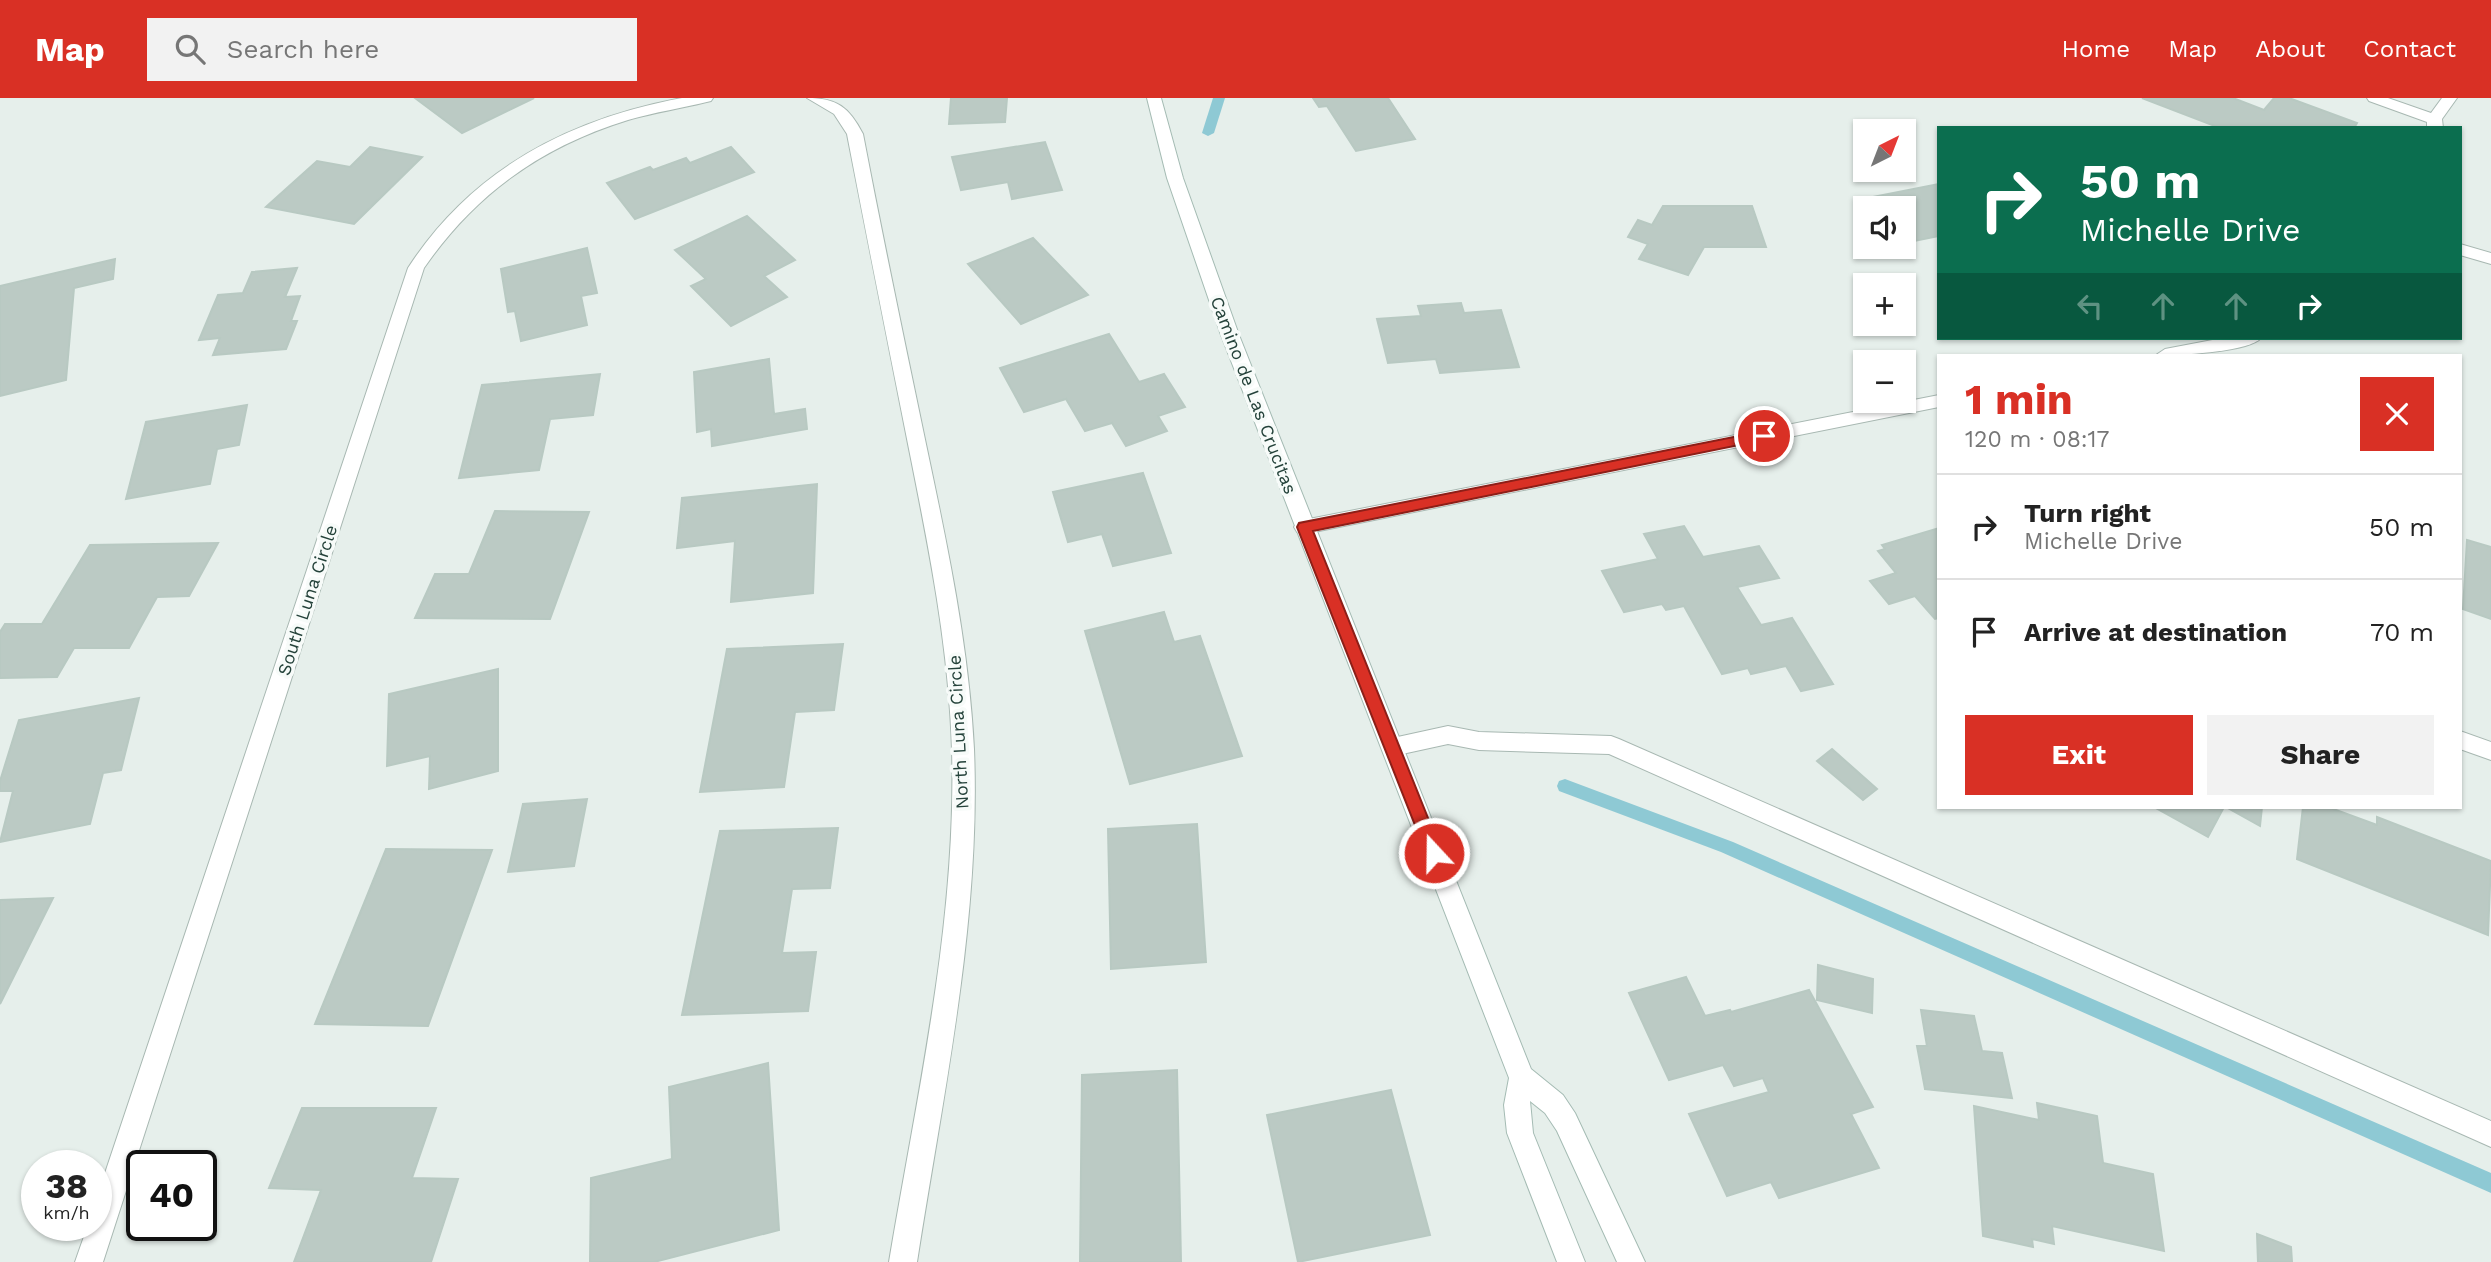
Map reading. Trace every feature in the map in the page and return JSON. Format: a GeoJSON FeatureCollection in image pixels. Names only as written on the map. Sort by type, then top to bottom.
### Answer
{"type":"FeatureCollection","features":[{"type":"Feature","properties":{"kind":"street","name":"South Luna Circle"},"geometry":{"type":"LineString","coordinates":[[89,1262],[416,268],[433,239],[456,213],[520,164],[555,144],[595,127],[637,113],[706,98]]}},
{"type":"Feature","properties":{"kind":"street","name":"North Luna Circle"},"geometry":{"type":"LineString","coordinates":[[814,98],[848,118],[855,134],[949,607],[961,727],[963,795],[949,966],[903,1262]]}},
{"type":"Feature","properties":{"kind":"street","name":"Camino de Las Crucitas"},"geometry":{"type":"LineString","coordinates":[[1154,98],[1175,178],[1204,263],[1304,527],[1522,1078],[1554,1104],[1566,1122],[1631,1262]]}},
{"type":"Feature","properties":{"kind":"street"},"geometry":{"type":"LineString","coordinates":[[2374,98],[2434,123],[2450,98]]}},
{"type":"Feature","properties":{"kind":"street"},"geometry":{"type":"LineString","coordinates":[[2462,250],[2491,259]]}},
{"type":"Feature","properties":{"kind":"street"},"geometry":{"type":"LineString","coordinates":[[2170,354],[2242,340]]}},
{"type":"Feature","properties":{"kind":"street"},"geometry":{"type":"LineString","coordinates":[[1304,527],[1937,401]]}},
{"type":"Feature","properties":{"kind":"street"},"geometry":{"type":"LineString","coordinates":[[1393,747],[1448,735],[1479,741],[1611,745],[2491,1135]]}},
{"type":"Feature","properties":{"kind":"street"},"geometry":{"type":"LineString","coordinates":[[2462,741],[2491,751]]}},
{"type":"Feature","properties":{"kind":"street"},"geometry":{"type":"LineString","coordinates":[[1522,1078],[1516,1115],[1520,1133],[1570,1262]]}},
{"type":"Feature","properties":{"kind":"building"},"geometry":{"type":"Polygon","coordinates":[[[415,98],[534,98],[462,133],[415,98]]]}},
{"type":"Feature","properties":{"kind":"building"},"geometry":{"type":"Polygon","coordinates":[[[951,98],[1007,98],[1005,122],[949,124],[951,98]]]}},
{"type":"Feature","properties":{"kind":"building"},"geometry":{"type":"Polygon","coordinates":[[[1313,98],[1388,98],[1415,139],[1356,151],[1327,106],[1319,107],[1313,98]]]}},
{"type":"Feature","properties":{"kind":"building"},"geometry":{"type":"Polygon","coordinates":[[[2142,98],[2233,98],[2264,110],[2274,98],[2289,98],[2357,123],[2355,126],[2215,126],[2142,98]]]}},
{"type":"Feature","properties":{"kind":"building"},"geometry":{"type":"Polygon","coordinates":[[[1045,142],[1062,190],[1012,199],[1008,182],[961,190],[952,157],[1045,142]]]}},
{"type":"Feature","properties":{"kind":"building"},"geometry":{"type":"Polygon","coordinates":[[[370,147],[422,157],[354,224],[266,207],[317,161],[350,167],[370,147]]]}},
{"type":"Feature","properties":{"kind":"building"},"geometry":{"type":"Polygon","coordinates":[[[731,147],[754,172],[635,219],[607,183],[650,167],[653,170],[686,158],[690,163],[731,147]]]}},
{"type":"Feature","properties":{"kind":"building"},"geometry":{"type":"Polygon","coordinates":[[[1937,184],[1937,236],[1916,241],[1916,196],[1878,196],[1937,184]]]}},
{"type":"Feature","properties":{"kind":"building"},"geometry":{"type":"Polygon","coordinates":[[[1663,206],[1752,206],[1766,247],[1704,247],[1688,275],[1639,259],[1648,244],[1628,237],[1638,220],[1652,225],[1663,206]]]}},
{"type":"Feature","properties":{"kind":"building"},"geometry":{"type":"Polygon","coordinates":[[[747,216],[795,260],[764,276],[787,297],[731,326],[691,286],[706,279],[675,250],[747,216]]]}},
{"type":"Feature","properties":{"kind":"building"},"geometry":{"type":"Polygon","coordinates":[[[1033,238],[1088,295],[1021,324],[968,264],[1033,238]]]}},
{"type":"Feature","properties":{"kind":"building"},"geometry":{"type":"Polygon","coordinates":[[[587,248],[597,293],[581,296],[587,325],[521,341],[515,311],[508,312],[501,269],[587,248]]]}},
{"type":"Feature","properties":{"kind":"building"},"geometry":{"type":"Polygon","coordinates":[[[115,259],[113,279],[74,288],[66,380],[0,396],[0,286],[115,259]]]}},
{"type":"Feature","properties":{"kind":"building"},"geometry":{"type":"Polygon","coordinates":[[[297,268],[285,297],[300,296],[291,321],[297,321],[286,349],[213,355],[220,338],[199,340],[218,295],[243,293],[252,272],[297,268]]]}},
{"type":"Feature","properties":{"kind":"building"},"geometry":{"type":"Polygon","coordinates":[[[1461,303],[1464,313],[1501,310],[1519,367],[1440,373],[1436,359],[1388,363],[1377,319],[1421,316],[1418,306],[1461,303]]]}},
{"type":"Feature","properties":{"kind":"building"},"geometry":{"type":"Polygon","coordinates":[[[1109,334],[1139,382],[1164,374],[1185,407],[1158,416],[1167,431],[1126,446],[1112,423],[1085,431],[1066,399],[1024,412],[1000,368],[1109,334]]]}},
{"type":"Feature","properties":{"kind":"building"},"geometry":{"type":"Polygon","coordinates":[[[769,359],[774,414],[805,409],[807,429],[712,446],[711,429],[697,432],[694,372],[769,359]]]}},
{"type":"Feature","properties":{"kind":"building"},"geometry":{"type":"Polygon","coordinates":[[[600,374],[593,415],[550,419],[539,470],[459,478],[482,385],[600,374]]]}},
{"type":"Feature","properties":{"kind":"building"},"geometry":{"type":"Polygon","coordinates":[[[247,405],[239,445],[217,449],[210,484],[126,499],[146,422],[247,405]]]}},
{"type":"Feature","properties":{"kind":"building"},"geometry":{"type":"Polygon","coordinates":[[[1143,473],[1171,553],[1113,566],[1102,534],[1068,542],[1053,492],[1143,473]]]}},
{"type":"Feature","properties":{"kind":"building"},"geometry":{"type":"Polygon","coordinates":[[[817,484],[813,593],[731,602],[735,541],[677,548],[682,498],[817,484]]]}},
{"type":"Feature","properties":{"kind":"building"},"geometry":{"type":"Polygon","coordinates":[[[495,511],[589,512],[550,619],[415,618],[435,574],[469,574],[495,511]]]}},
{"type":"Feature","properties":{"kind":"building"},"geometry":{"type":"Polygon","coordinates":[[[1684,526],[1703,557],[1759,546],[1779,578],[1737,587],[1761,625],[1792,618],[1833,684],[1801,691],[1786,666],[1751,674],[1748,668],[1722,674],[1684,606],[1666,610],[1662,604],[1624,612],[1602,571],[1658,559],[1644,534],[1684,526]]]}},
{"type":"Feature","properties":{"kind":"building"},"geometry":{"type":"Polygon","coordinates":[[[1937,529],[1937,618],[1915,596],[1889,604],[1870,581],[1896,573],[1878,551],[1885,549],[1882,545],[1937,529]]]}},
{"type":"Feature","properties":{"kind":"building"},"geometry":{"type":"Polygon","coordinates":[[[2467,540],[2491,547],[2491,619],[2463,609],[2467,540]]]}},
{"type":"Feature","properties":{"kind":"building"},"geometry":{"type":"Polygon","coordinates":[[[218,543],[189,596],[157,597],[129,648],[74,648],[57,677],[0,678],[0,632],[5,624],[42,624],[90,545],[218,543]]]}},
{"type":"Feature","properties":{"kind":"building"},"geometry":{"type":"Polygon","coordinates":[[[1164,612],[1174,642],[1200,636],[1242,756],[1130,784],[1085,631],[1164,612]]]}},
{"type":"Feature","properties":{"kind":"building"},"geometry":{"type":"Polygon","coordinates":[[[843,644],[834,710],[795,712],[784,787],[700,792],[727,649],[843,644]]]}},
{"type":"Feature","properties":{"kind":"building"},"geometry":{"type":"Polygon","coordinates":[[[498,669],[498,771],[429,789],[430,756],[387,766],[389,694],[498,669]]]}},
{"type":"Feature","properties":{"kind":"building"},"geometry":{"type":"Polygon","coordinates":[[[139,698],[121,770],[103,773],[90,824],[0,842],[13,791],[0,791],[0,781],[19,720],[139,698]]]}},
{"type":"Feature","properties":{"kind":"building"},"geometry":{"type":"Polygon","coordinates":[[[1832,749],[1877,789],[1863,800],[1817,761],[1832,749]]]}},
{"type":"Feature","properties":{"kind":"building"},"geometry":{"type":"Polygon","coordinates":[[[587,799],[574,866],[508,872],[523,804],[587,799]]]}},
{"type":"Feature","properties":{"kind":"building"},"geometry":{"type":"Polygon","coordinates":[[[2158,809],[2223,809],[2208,837],[2158,809]]]}},
{"type":"Feature","properties":{"kind":"building"},"geometry":{"type":"Polygon","coordinates":[[[2230,809],[2262,809],[2260,826],[2230,809]]]}},
{"type":"Feature","properties":{"kind":"building"},"geometry":{"type":"Polygon","coordinates":[[[2303,809],[2333,809],[2377,825],[2377,817],[2491,861],[2488,935],[2297,859],[2303,809]]]}},
{"type":"Feature","properties":{"kind":"building"},"geometry":{"type":"Polygon","coordinates":[[[1197,824],[1206,962],[1111,969],[1108,829],[1197,824]]]}},
{"type":"Feature","properties":{"kind":"building"},"geometry":{"type":"Polygon","coordinates":[[[838,828],[830,888],[792,889],[782,953],[816,952],[808,1011],[682,1015],[720,831],[838,828]]]}},
{"type":"Feature","properties":{"kind":"building"},"geometry":{"type":"Polygon","coordinates":[[[386,849],[492,850],[428,1026],[315,1024],[386,849]]]}},
{"type":"Feature","properties":{"kind":"building"},"geometry":{"type":"Polygon","coordinates":[[[53,898],[0,1004],[0,900],[53,898]]]}},
{"type":"Feature","properties":{"kind":"building"},"geometry":{"type":"Polygon","coordinates":[[[1818,965],[1873,979],[1872,1013],[1817,1000],[1818,965]]]}},
{"type":"Feature","properties":{"kind":"building"},"geometry":{"type":"Polygon","coordinates":[[[1686,977],[1705,1016],[1730,1010],[1731,1012],[1809,990],[1873,1107],[1851,1114],[1879,1168],[1779,1198],[1771,1182],[1727,1196],[1689,1114],[1769,1092],[1763,1078],[1734,1086],[1723,1065],[1669,1080],[1629,993],[1686,977]]]}},
{"type":"Feature","properties":{"kind":"building"},"geometry":{"type":"Polygon","coordinates":[[[1921,1010],[1974,1016],[1982,1051],[2002,1053],[2012,1098],[1925,1089],[1917,1046],[1927,1046],[1921,1010]]]}},
{"type":"Feature","properties":{"kind":"building"},"geometry":{"type":"Polygon","coordinates":[[[768,1063],[779,1230],[654,1262],[590,1262],[591,1178],[672,1159],[669,1087],[768,1063]]]}},
{"type":"Feature","properties":{"kind":"building"},"geometry":{"type":"Polygon","coordinates":[[[1177,1070],[1181,1262],[1080,1262],[1082,1075],[1177,1070]]]}},
{"type":"Feature","properties":{"kind":"building"},"geometry":{"type":"Polygon","coordinates":[[[1391,1090],[1430,1235],[1298,1262],[1267,1115],[1391,1090]]]}},
{"type":"Feature","properties":{"kind":"building"},"geometry":{"type":"Polygon","coordinates":[[[2037,1103],[2097,1116],[2103,1163],[2153,1174],[2164,1251],[2052,1226],[2054,1244],[2032,1239],[2033,1247],[1983,1236],[1974,1106],[2039,1120],[2037,1103]]]}},
{"type":"Feature","properties":{"kind":"building"},"geometry":{"type":"Polygon","coordinates":[[[302,1108],[436,1108],[412,1178],[458,1179],[431,1262],[294,1262],[321,1190],[269,1188],[302,1108]]]}},
{"type":"Feature","properties":{"kind":"building"},"geometry":{"type":"Polygon","coordinates":[[[2257,1234],[2291,1247],[2292,1262],[2258,1262],[2257,1234]]]}},
{"type":"Feature","properties":{"kind":"waterway"},"geometry":{"type":"LineString","coordinates":[[1208,133],[1219,98]]}},
{"type":"Feature","properties":{"kind":"waterway"},"geometry":{"type":"LineString","coordinates":[[1565,786],[1727,847],[2491,1183]]}},
{"type":"Feature","properties":{"kind":"route"},"geometry":{"type":"LineString","coordinates":[[1434,853],[1304,527],[1764,436]]}}]}
